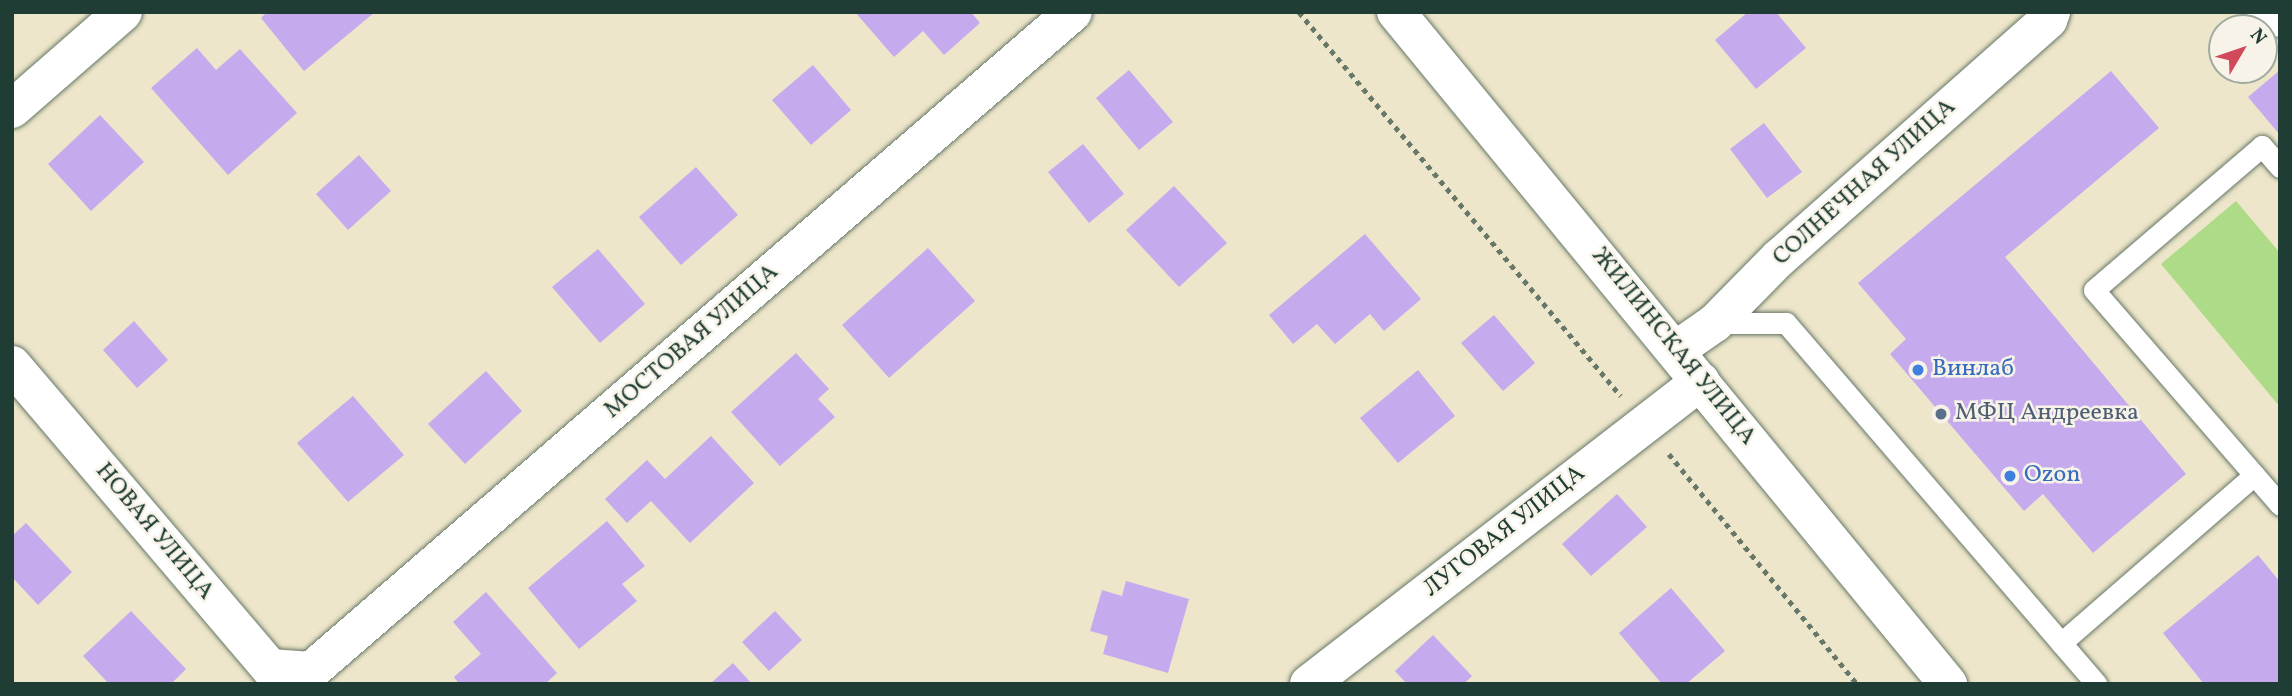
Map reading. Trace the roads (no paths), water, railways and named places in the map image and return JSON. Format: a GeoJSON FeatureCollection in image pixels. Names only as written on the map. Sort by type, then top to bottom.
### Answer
{"type":"FeatureCollection","features":[{"type":"Feature","properties":{"kind":"street"},"geometry":{"type":"LineString","coordinates":[[12,109],[123,12]]}},
{"type":"Feature","properties":{"kind":"street","name":"МОСТОВАЯ УЛИЦА"},"geometry":{"type":"LineString","coordinates":[[311,671],[1073,12]]}},
{"type":"Feature","properties":{"kind":"street","name":"ЖИЛИНСКАЯ УЛИЦА"},"geometry":{"type":"LineString","coordinates":[[1396,12],[1702,381],[1948,684]]}},
{"type":"Feature","properties":{"kind":"street"},"geometry":{"type":"LineString","coordinates":[[2265,12],[2280,18]]}},
{"type":"Feature","properties":{"kind":"street","name":"СОЛНЕЧНАЯ УЛИЦА"},"geometry":{"type":"LineString","coordinates":[[1676,351],[1715,323],[1778,259],[2057,15]]}},
{"type":"Feature","properties":{"kind":"street","name":"НОВАЯ УЛИЦА"},"geometry":{"type":"LineString","coordinates":[[12,365],[270,668],[311,671]]}},
{"type":"Feature","properties":{"kind":"street","name":"ЛУГОВАЯ УЛИЦА"},"geometry":{"type":"LineString","coordinates":[[1309,684],[1702,381]]}},
{"type":"Feature","properties":{"kind":"lane"},"geometry":{"type":"LineString","coordinates":[[2280,167],[2262,146],[2094,290],[2280,505]]}},
{"type":"Feature","properties":{"kind":"lane"},"geometry":{"type":"LineString","coordinates":[[1715,323],[1786,323],[2096,684]]}},
{"type":"Feature","properties":{"kind":"lane"},"geometry":{"type":"LineString","coordinates":[[2061,643],[2253,475]]}},
{"type":"Feature","properties":{"kind":"place","name":"Винлаб"},"geometry":{"type":"Point","coordinates":[1918,370]}},
{"type":"Feature","properties":{"kind":"place","name":"МФЦ Андреевка"},"geometry":{"type":"Point","coordinates":[1941,414]}},
{"type":"Feature","properties":{"kind":"place","name":"Ozon"},"geometry":{"type":"Point","coordinates":[2010,476]}}]}
